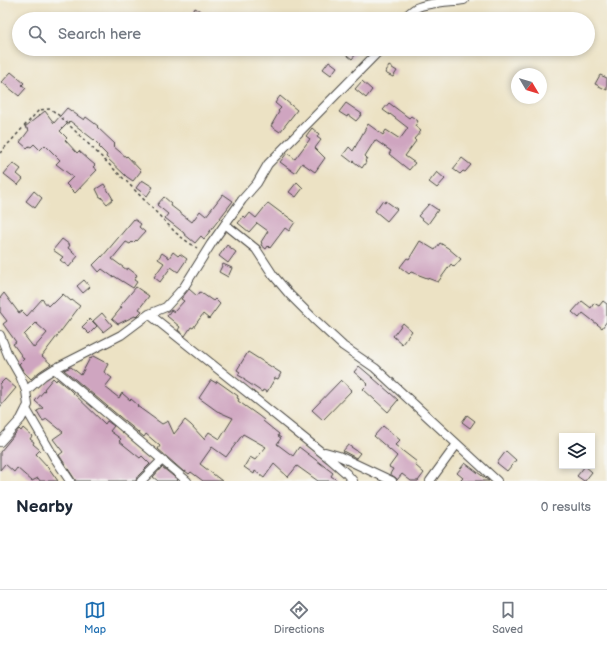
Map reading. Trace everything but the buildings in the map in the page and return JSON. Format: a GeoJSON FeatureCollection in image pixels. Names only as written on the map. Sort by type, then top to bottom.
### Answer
{"type":"FeatureCollection","features":[{"type":"Feature","properties":{"kind":"street"},"geometry":{"type":"LineString","coordinates":[[411,12],[414,9],[430,4],[464,0]]}},
{"type":"Feature","properties":{"kind":"street"},"geometry":{"type":"LineString","coordinates":[[26,390],[54,369],[121,335],[149,314],[166,307],[184,287],[211,244],[242,200],[257,183],[268,164],[374,56]]}},
{"type":"Feature","properties":{"kind":"street"},"geometry":{"type":"LineString","coordinates":[[225,224],[256,249],[273,275],[314,319],[343,346],[375,368],[497,481]]}},
{"type":"Feature","properties":{"kind":"street"},"geometry":{"type":"LineString","coordinates":[[149,314],[320,451],[346,473],[353,481]]}},
{"type":"Feature","properties":{"kind":"street"},"geometry":{"type":"LineString","coordinates":[[0,335],[8,355],[26,390],[28,405],[22,419],[0,442]]}},
{"type":"Feature","properties":{"kind":"street"},"geometry":{"type":"LineString","coordinates":[[54,369],[187,481]]}},
{"type":"Feature","properties":{"kind":"street"},"geometry":{"type":"LineString","coordinates":[[26,409],[70,481]]}},
{"type":"Feature","properties":{"kind":"street"},"geometry":{"type":"LineString","coordinates":[[430,481],[457,444]]}},
{"type":"Feature","properties":{"kind":"street"},"geometry":{"type":"LineString","coordinates":[[320,451],[339,456],[392,481]]}},
{"type":"Feature","properties":{"kind":"street"},"geometry":{"type":"LineString","coordinates":[[141,481],[162,460]]}},
{"type":"Feature","properties":{"kind":"path"},"geometry":{"type":"LineString","coordinates":[[0,152],[40,110],[51,109],[127,182],[176,233],[197,248],[211,244]]}}]}
